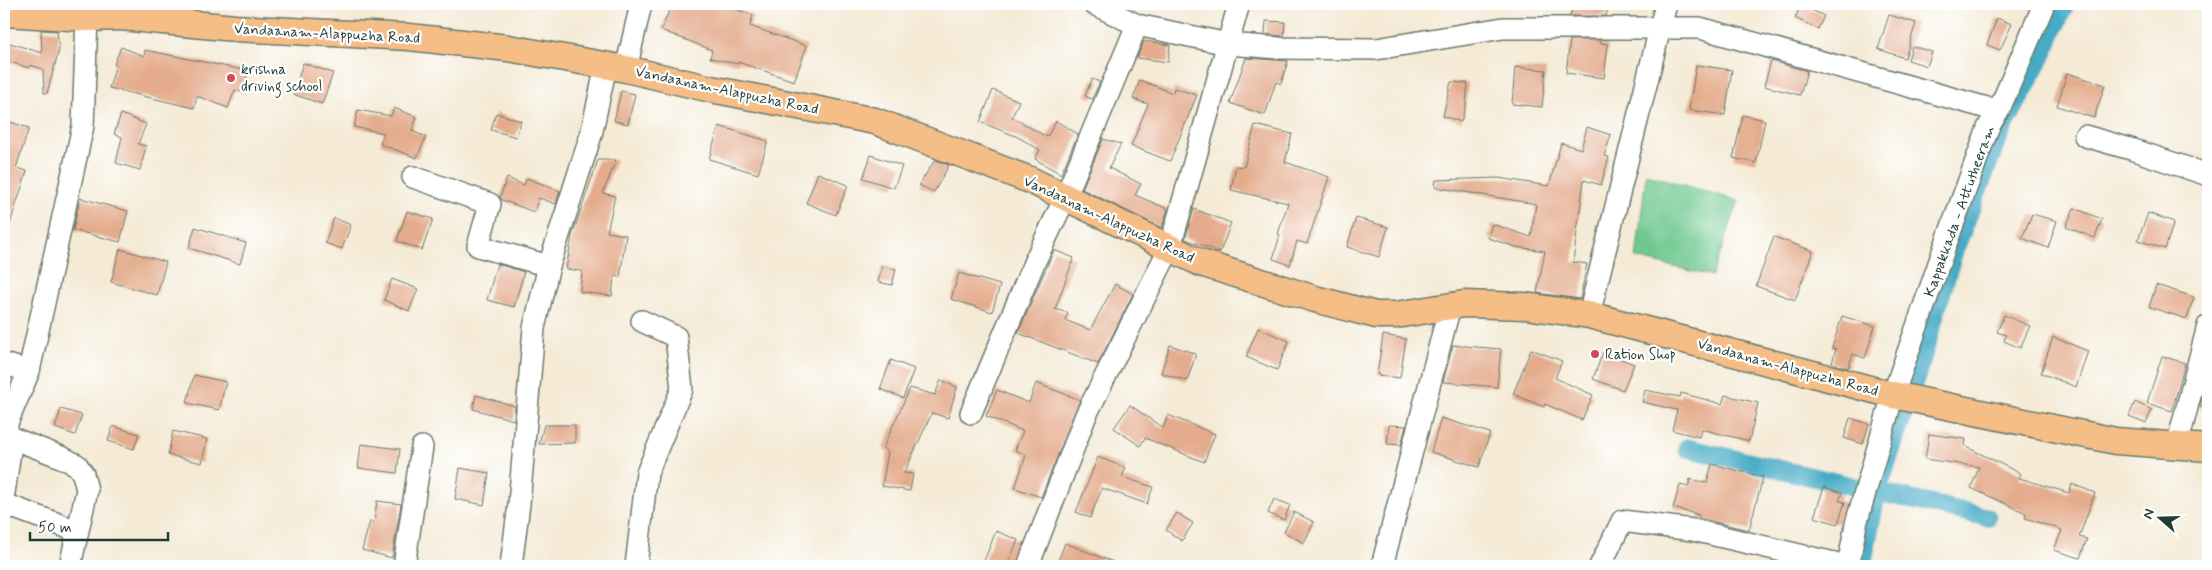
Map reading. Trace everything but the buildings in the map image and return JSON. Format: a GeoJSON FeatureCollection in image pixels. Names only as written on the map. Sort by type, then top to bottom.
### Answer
{"type":"FeatureCollection","features":[{"type":"Feature","properties":{"kind":"main road","name":"Vandaanam-Alappuzha Road"},"geometry":{"type":"LineString","coordinates":[[4,13],[89,11],[121,17],[235,28],[409,37],[508,48],[616,67],[711,89],[875,121],[1030,180],[1210,266],[1315,299],[1376,315],[1396,316],[1464,304],[1525,306],[1589,315],[1903,397],[2116,441],[2208,448]]}},
{"type":"Feature","properties":{"kind":"street"},"geometry":{"type":"LineString","coordinates":[[511,566],[519,504],[534,328],[549,266],[591,136],[641,4]]}},
{"type":"Feature","properties":{"kind":"street"},"geometry":{"type":"LineString","coordinates":[[1094,4],[1137,25],[1228,44],[1279,48],[1376,49],[1503,28],[1700,28],[1998,111]]}},
{"type":"Feature","properties":{"kind":"street"},"geometry":{"type":"LineString","coordinates":[[1028,566],[1086,415],[1170,247],[1239,4]]}},
{"type":"Feature","properties":{"kind":"street"},"geometry":{"type":"LineString","coordinates":[[1589,315],[1666,4]]}},
{"type":"Feature","properties":{"kind":"street","name":"Kappakkada - Attutheeram"},"geometry":{"type":"LineString","coordinates":[[1847,566],[1869,480],[1903,397],[1985,137],[2044,4]]}},
{"type":"Feature","properties":{"kind":"street"},"geometry":{"type":"LineString","coordinates":[[70,566],[86,490],[83,474],[77,465],[12,438],[7,432],[7,423],[29,371],[83,126],[89,11]]}},
{"type":"Feature","properties":{"kind":"street"},"geometry":{"type":"LineString","coordinates":[[971,413],[1034,263],[1065,198],[1137,25]]}},
{"type":"Feature","properties":{"kind":"street"},"geometry":{"type":"LineString","coordinates":[[2085,136],[2208,175]]}},
{"type":"Feature","properties":{"kind":"street"},"geometry":{"type":"LineString","coordinates":[[413,177],[490,204],[478,246],[549,266]]}},
{"type":"Feature","properties":{"kind":"street"},"geometry":{"type":"LineString","coordinates":[[1382,566],[1450,306]]}},
{"type":"Feature","properties":{"kind":"street"},"geometry":{"type":"LineString","coordinates":[[636,566],[647,473],[682,389],[676,337],[642,321]]}},
{"type":"Feature","properties":{"kind":"street"},"geometry":{"type":"LineString","coordinates":[[2177,446],[2208,326]]}},
{"type":"Feature","properties":{"kind":"street"},"geometry":{"type":"LineString","coordinates":[[4,364],[29,371]]}},
{"type":"Feature","properties":{"kind":"street"},"geometry":{"type":"LineString","coordinates":[[4,494],[12,438]]}},
{"type":"Feature","properties":{"kind":"street"},"geometry":{"type":"LineString","coordinates":[[404,566],[422,447]]}},
{"type":"Feature","properties":{"kind":"street"},"geometry":{"type":"LineString","coordinates":[[4,504],[77,531]]}},
{"type":"Feature","properties":{"kind":"street"},"geometry":{"type":"LineString","coordinates":[[1600,566],[1622,520],[1693,530],[1847,566]]}},
{"type":"Feature","properties":{"kind":"green space"},"geometry":{"type":"Polygon","coordinates":[[[1646,174],[1739,201],[1712,276],[1636,258],[1646,174]]]}},
{"type":"Feature","properties":{"kind":"waterway"},"geometry":{"type":"LineString","coordinates":[[1862,566],[1877,492],[1921,362],[1953,254],[2000,134],[2042,56],[2065,4]]}},
{"type":"Feature","properties":{"kind":"waterway"},"geometry":{"type":"LineString","coordinates":[[1687,448],[1987,517]]}},
{"type":"Feature","properties":{"kind":"place","name":"krishna driving school"},"geometry":{"type":"Point","coordinates":[231,78]}},
{"type":"Feature","properties":{"kind":"place","name":"Ration Shop"},"geometry":{"type":"Point","coordinates":[1595,354]}}]}
